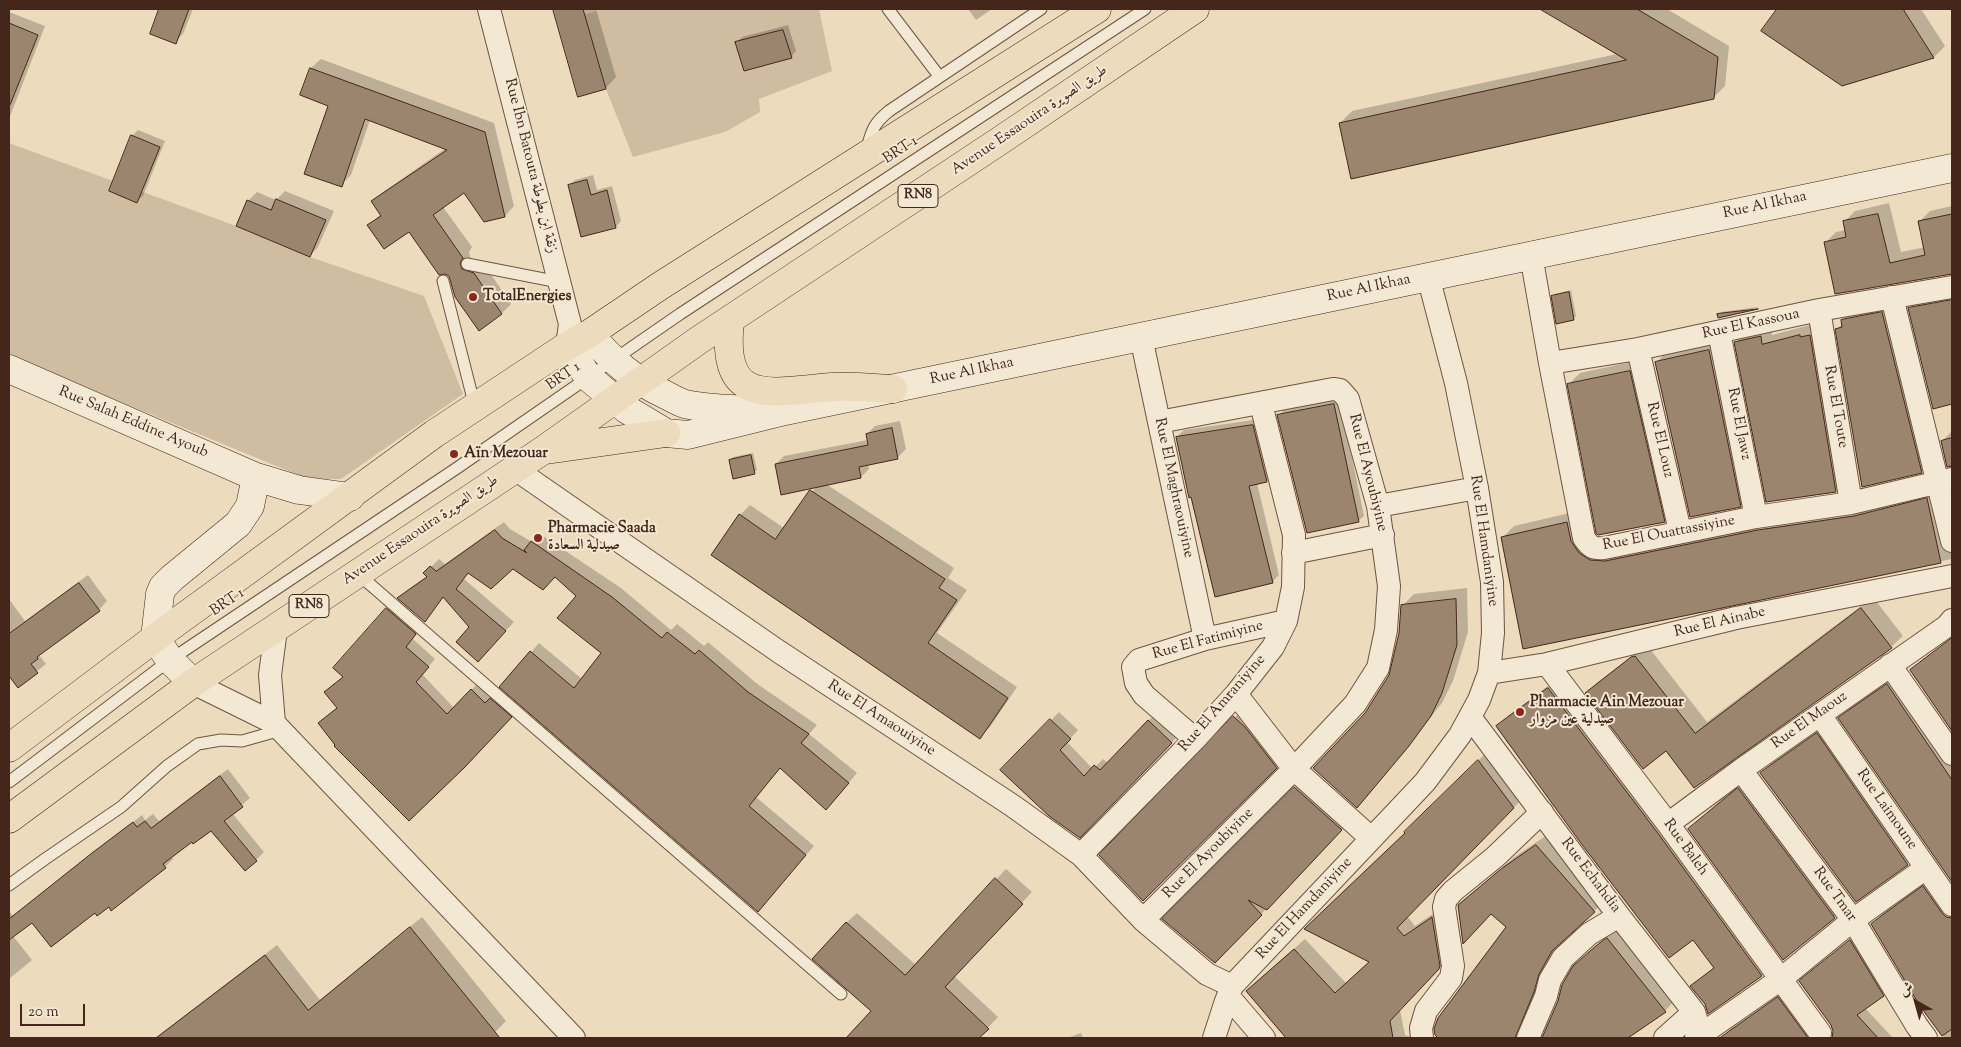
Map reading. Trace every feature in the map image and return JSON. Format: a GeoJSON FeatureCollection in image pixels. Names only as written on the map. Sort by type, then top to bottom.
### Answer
{"type":"FeatureCollection","features":[{"type":"Feature","properties":{"kind":"main road"},"geometry":{"type":"LineString","coordinates":[[9,748],[155,638],[434,434],[475,408],[575,335],[660,286],[1097,9]]}},
{"type":"Feature","properties":{"kind":"main road","name":"Avenue Essaouira طريق الصويرة"},"geometry":{"type":"LineString","coordinates":[[640,382],[1195,9]]}},
{"type":"Feature","properties":{"kind":"main road"},"geometry":{"type":"LineString","coordinates":[[730,321],[729,356],[734,372],[744,384],[758,391],[772,392],[835,387],[893,389]]}},
{"type":"Feature","properties":{"kind":"main road","name":"RN8"},"geometry":{"type":"LineString","coordinates":[[614,400],[640,382]]}},
{"type":"Feature","properties":{"kind":"main road","name":"Avenue Essaouira طريق الصويرة"},"geometry":{"type":"LineString","coordinates":[[9,819],[194,684],[357,573],[542,451],[614,400]]}},
{"type":"Feature","properties":{"kind":"main road"},"geometry":{"type":"LineString","coordinates":[[542,451],[666,434]]}},
{"type":"Feature","properties":{"kind":"street","name":"Rue Ibn Batouta زنقة ابن بطوطة"},"geometry":{"type":"LineString","coordinates":[[489,9],[559,282],[575,335]]}},
{"type":"Feature","properties":{"kind":"street","name":"Rue Al Ikhaa"},"geometry":{"type":"LineString","coordinates":[[666,434],[688,435],[785,411],[1952,168]]}},
{"type":"Feature","properties":{"kind":"street","name":"Rue El Ouattassiyine"},"geometry":{"type":"LineString","coordinates":[[1532,254],[1550,363],[1584,538],[1594,549],[1756,517],[1851,503],[1944,480]]}},
{"type":"Feature","properties":{"kind":"street","name":"Rue El Hamdaniyine"},"geometry":{"type":"LineString","coordinates":[[1230,991],[1424,782],[1460,735],[1479,700],[1489,673],[1493,634],[1493,594],[1477,488],[1456,383],[1428,276]]}},
{"type":"Feature","properties":{"kind":"street","name":"Rue El Kassoua"},"geometry":{"type":"LineString","coordinates":[[1550,363],[1638,349],[1819,310],[1952,288]]}},
{"type":"Feature","properties":{"kind":"street"},"geometry":{"type":"LineString","coordinates":[[1892,297],[1944,480],[1952,541]]}},
{"type":"Feature","properties":{"kind":"street","name":"Rue El Toute"},"geometry":{"type":"LineString","coordinates":[[1819,310],[1851,503]]}},
{"type":"Feature","properties":{"kind":"street","name":"Rue El Jawz"},"geometry":{"type":"LineString","coordinates":[[1719,332],[1756,517]]}},
{"type":"Feature","properties":{"kind":"street","name":"Rue Al Ikhaa"},"geometry":{"type":"LineString","coordinates":[[575,335],[640,382],[683,403],[716,409],[785,411]]}},
{"type":"Feature","properties":{"kind":"street"},"geometry":{"type":"LineString","coordinates":[[575,335],[589,378],[614,400],[666,434]]}},
{"type":"Feature","properties":{"kind":"street","name":"Rue El Maghraouiyine"},"geometry":{"type":"LineString","coordinates":[[1141,337],[1205,639]]}},
{"type":"Feature","properties":{"kind":"street","name":"Rue El Louz"},"geometry":{"type":"LineString","coordinates":[[1638,349],[1680,531]]}},
{"type":"Feature","properties":{"kind":"street","name":"Rue Salah Eddine Ayoub"},"geometry":{"type":"LineString","coordinates":[[9,369],[256,477],[299,490],[350,497]]}},
{"type":"Feature","properties":{"kind":"street","name":"Rue El Ayoubiyine"},"geometry":{"type":"LineString","coordinates":[[1143,920],[1356,704],[1378,668],[1386,630],[1389,586],[1378,506],[1348,399],[1340,390],[1332,389],[1159,422]]}},
{"type":"Feature","properties":{"kind":"street","name":"Rue El Amraniyine"},"geometry":{"type":"LineString","coordinates":[[1081,855],[1195,739],[1236,694],[1273,647],[1286,621],[1293,587],[1294,536],[1261,404]]}},
{"type":"Feature","properties":{"kind":"street","name":"Rue El Amaouiyine"},"geometry":{"type":"LineString","coordinates":[[515,469],[778,651],[1006,801],[1081,855],[1143,920],[1230,991]]}},
{"type":"Feature","properties":{"kind":"street"},"geometry":{"type":"LineString","coordinates":[[256,477],[250,506],[238,524],[163,587],[160,594],[155,638],[170,660],[194,684],[278,727],[574,1038]]}},
{"type":"Feature","properties":{"kind":"street"},"geometry":{"type":"LineString","coordinates":[[1378,506],[1477,488]]}},
{"type":"Feature","properties":{"kind":"street"},"geometry":{"type":"LineString","coordinates":[[1293,553],[1383,535]]}},
{"type":"Feature","properties":{"kind":"street","name":"Rue El Ainabe"},"geometry":{"type":"LineString","coordinates":[[1489,673],[1547,664],[1736,618],[1952,576]]}},
{"type":"Feature","properties":{"kind":"street","name":"Rue El Maouz"},"geometry":{"type":"LineString","coordinates":[[1668,824],[1952,620]]}},
{"type":"Feature","properties":{"kind":"street","name":"Rue El Fatimiyine"},"geometry":{"type":"LineString","coordinates":[[1195,739],[1144,695],[1136,683],[1133,667],[1139,660],[1205,639],[1286,621]]}},
{"type":"Feature","properties":{"kind":"street"},"geometry":{"type":"LineString","coordinates":[[276,629],[270,675],[278,727]]}},
{"type":"Feature","properties":{"kind":"street","name":"Rue Baleh"},"geometry":{"type":"LineString","coordinates":[[1547,664],[1668,824],[1820,1033]]}},
{"type":"Feature","properties":{"kind":"street"},"geometry":{"type":"LineString","coordinates":[[1890,665],[1951,750]]}},
{"type":"Feature","properties":{"kind":"street"},"geometry":{"type":"LineString","coordinates":[[1236,694],[1294,769],[1371,838]]}},
{"type":"Feature","properties":{"kind":"street","name":"Rue Laimoune"},"geometry":{"type":"LineString","coordinates":[[1820,715],[1952,905]]}},
{"type":"Feature","properties":{"kind":"street","name":"Rue Echahdia"},"geometry":{"type":"LineString","coordinates":[[1470,717],[1619,916],[1694,1012],[1699,1037]]}},
{"type":"Feature","properties":{"kind":"street","name":"Rue Tmar"},"geometry":{"type":"LineString","coordinates":[[1741,770],[1853,920],[1922,1032]]}},
{"type":"Feature","properties":{"kind":"street"},"geometry":{"type":"LineString","coordinates":[[1422,1038],[1421,1028],[1426,1011],[1451,978],[1453,966],[1444,907],[1446,899],[1453,891],[1517,838],[1542,812]]}},
{"type":"Feature","properties":{"kind":"street"},"geometry":{"type":"LineString","coordinates":[[1699,1037],[1781,979],[1853,920],[1926,868]]}},
{"type":"Feature","properties":{"kind":"street"},"geometry":{"type":"LineString","coordinates":[[1528,1038],[1546,996],[1550,980],[1563,958],[1589,934],[1619,916]]}},
{"type":"Feature","properties":{"kind":"street"},"geometry":{"type":"LineString","coordinates":[[1214,1038],[1230,991]]}},
{"type":"Feature","properties":{"kind":"street"},"geometry":{"type":"LineString","coordinates":[[1230,991],[1264,1038]]}},
{"type":"Feature","properties":{"kind":"street"},"geometry":{"type":"LineString","coordinates":[[1665,1038],[1694,1012]]}},
{"type":"Feature","properties":{"kind":"lane"},"geometry":{"type":"LineString","coordinates":[[888,9],[939,76]]}},
{"type":"Feature","properties":{"kind":"lane"},"geometry":{"type":"LineString","coordinates":[[863,158],[869,135],[880,118],[939,76],[1041,9]]}},
{"type":"Feature","properties":{"kind":"lane","name":"BRT 1"},"geometry":{"type":"LineString","coordinates":[[9,782],[170,660],[589,378],[680,314],[1145,9]]}},
{"type":"Feature","properties":{"kind":"lane"},"geometry":{"type":"LineString","coordinates":[[467,264],[559,282]]}},
{"type":"Feature","properties":{"kind":"lane"},"geometry":{"type":"LineString","coordinates":[[443,281],[475,408]]}},
{"type":"Feature","properties":{"kind":"lane"},"geometry":{"type":"LineString","coordinates":[[357,573],[841,994]]}},
{"type":"Feature","properties":{"kind":"lane"},"geometry":{"type":"LineString","coordinates":[[9,886],[45,858],[122,807],[168,766],[198,744],[221,740],[242,741],[278,727]]}},
{"type":"Feature","properties":{"kind":"shaded area"},"geometry":{"type":"Polygon","coordinates":[[[601,9],[819,9],[832,71],[759,99],[760,112],[725,132],[633,157],[606,89],[584,15],[601,9]]]}},
{"type":"Feature","properties":{"kind":"shaded area"},"geometry":{"type":"Polygon","coordinates":[[[9,143],[236,226],[310,257],[424,296],[463,394],[341,479],[308,479],[9,356],[9,143]]]}},
{"type":"Feature","properties":{"kind":"building"},"geometry":{"type":"Polygon","coordinates":[[[159,9],[189,9],[176,44],[150,34],[159,9]]]}},
{"type":"Feature","properties":{"kind":"building"},"geometry":{"type":"Polygon","coordinates":[[[553,9],[583,9],[606,89],[578,97],[553,9]]]}},
{"type":"Feature","properties":{"kind":"building"},"geometry":{"type":"Polygon","coordinates":[[[1540,9],[1637,9],[1718,57],[1714,99],[1351,179],[1339,123],[1626,60],[1540,9]]]}},
{"type":"Feature","properties":{"kind":"building"},"geometry":{"type":"Polygon","coordinates":[[[1777,9],[1903,9],[1934,58],[1842,86],[1761,31],[1777,9]]]}},
{"type":"Feature","properties":{"kind":"building"},"geometry":{"type":"Polygon","coordinates":[[[9,23],[38,35],[10,105],[9,105],[9,23]]]}},
{"type":"Feature","properties":{"kind":"building"},"geometry":{"type":"Polygon","coordinates":[[[783,30],[792,58],[744,71],[735,42],[783,30]]]}},
{"type":"Feature","properties":{"kind":"building"},"geometry":{"type":"Polygon","coordinates":[[[310,68],[485,132],[505,217],[484,222],[464,193],[433,215],[463,258],[460,263],[462,269],[474,273],[502,314],[479,331],[455,297],[449,276],[445,274],[439,275],[409,232],[384,249],[367,225],[381,216],[371,201],[447,150],[365,119],[342,187],[304,174],[328,106],[300,95],[310,68]]]}},
{"type":"Feature","properties":{"kind":"building"},"geometry":{"type":"Polygon","coordinates":[[[131,135],[160,147],[137,203],[109,191],[131,135]]]}},
{"type":"Feature","properties":{"kind":"building"},"geometry":{"type":"Polygon","coordinates":[[[587,180],[591,195],[607,190],[616,228],[581,237],[568,185],[587,180]]]}},
{"type":"Feature","properties":{"kind":"building"},"geometry":{"type":"Polygon","coordinates":[[[276,199],[326,220],[310,257],[236,226],[247,200],[271,210],[276,199]]]}},
{"type":"Feature","properties":{"kind":"building"},"geometry":{"type":"Polygon","coordinates":[[[1878,214],[1890,263],[1925,255],[1918,221],[1952,214],[1952,274],[1835,294],[1824,242],[1846,237],[1843,221],[1878,214]]]}},
{"type":"Feature","properties":{"kind":"building"},"geometry":{"type":"Polygon","coordinates":[[[1569,292],[1574,320],[1556,324],[1551,296],[1569,292]]]}},
{"type":"Feature","properties":{"kind":"building"},"geometry":{"type":"Polygon","coordinates":[[[1952,300],[1952,404],[1933,409],[1908,308],[1952,300]]]}},
{"type":"Feature","properties":{"kind":"building"},"geometry":{"type":"Polygon","coordinates":[[[1758,309],[1718,318],[1717,314],[1758,309]]]}},
{"type":"Feature","properties":{"kind":"building"},"geometry":{"type":"Polygon","coordinates":[[[1882,312],[1922,473],[1862,487],[1835,329],[1842,327],[1841,320],[1882,312]]]}},
{"type":"Feature","properties":{"kind":"building"},"geometry":{"type":"Polygon","coordinates":[[[1800,335],[1800,337],[1810,335],[1836,492],[1766,502],[1734,342],[1761,336],[1762,344],[1800,335]]]}},
{"type":"Feature","properties":{"kind":"building"},"geometry":{"type":"Polygon","coordinates":[[[1709,350],[1741,507],[1690,517],[1655,362],[1709,350]]]}},
{"type":"Feature","properties":{"kind":"building"},"geometry":{"type":"Polygon","coordinates":[[[1630,371],[1665,522],[1598,535],[1596,533],[1567,384],[1630,371]]]}},
{"type":"Feature","properties":{"kind":"building"},"geometry":{"type":"Polygon","coordinates":[[[1334,404],[1359,522],[1307,533],[1277,415],[1334,404]]]}},
{"type":"Feature","properties":{"kind":"building"},"geometry":{"type":"Polygon","coordinates":[[[1253,425],[1267,482],[1249,486],[1273,583],[1215,597],[1191,497],[1189,498],[1176,437],[1253,425]]]}},
{"type":"Feature","properties":{"kind":"building"},"geometry":{"type":"Polygon","coordinates":[[[892,428],[898,459],[859,467],[861,478],[781,495],[775,464],[868,445],[866,434],[892,428]]]}},
{"type":"Feature","properties":{"kind":"building"},"geometry":{"type":"Polygon","coordinates":[[[1952,438],[1952,466],[1947,467],[1941,441],[1952,438]]]}},
{"type":"Feature","properties":{"kind":"building"},"geometry":{"type":"Polygon","coordinates":[[[751,455],[755,474],[733,479],[729,460],[751,455]]]}},
{"type":"Feature","properties":{"kind":"building"},"geometry":{"type":"Polygon","coordinates":[[[810,490],[945,579],[939,588],[957,600],[928,643],[1008,698],[980,739],[711,555],[739,514],[775,539],[810,490]]]}},
{"type":"Feature","properties":{"kind":"building"},"geometry":{"type":"Polygon","coordinates":[[[1927,498],[1941,563],[1523,649],[1501,537],[1567,522],[1571,541],[1579,553],[1590,560],[1605,561],[1758,530],[1854,516],[1927,498]]]}},
{"type":"Feature","properties":{"kind":"building"},"geometry":{"type":"Polygon","coordinates":[[[495,530],[502,538],[527,553],[524,550],[531,541],[612,597],[662,638],[667,632],[695,654],[699,650],[748,692],[809,734],[801,743],[849,783],[826,810],[780,768],[749,806],[806,855],[758,912],[499,687],[530,651],[574,688],[601,653],[557,618],[576,596],[555,577],[543,590],[513,569],[491,589],[468,573],[456,589],[506,631],[478,662],[456,642],[469,627],[443,597],[425,622],[397,598],[427,577],[423,573],[430,566],[436,571],[495,530]]]}},
{"type":"Feature","properties":{"kind":"building"},"geometry":{"type":"Polygon","coordinates":[[[79,583],[100,611],[37,657],[38,659],[31,664],[38,673],[18,688],[9,676],[9,634],[79,583]]]}},
{"type":"Feature","properties":{"kind":"building"},"geometry":{"type":"Polygon","coordinates":[[[1456,599],[1457,645],[1442,693],[1431,716],[1409,746],[1357,808],[1313,768],[1365,713],[1389,675],[1399,633],[1401,605],[1456,599]]]}},
{"type":"Feature","properties":{"kind":"building"},"geometry":{"type":"Polygon","coordinates":[[[386,608],[416,634],[406,647],[429,667],[416,682],[447,714],[471,689],[485,703],[490,698],[512,717],[465,767],[409,821],[334,746],[318,723],[337,708],[324,692],[343,677],[333,668],[386,608]]]}},
{"type":"Feature","properties":{"kind":"building"},"geometry":{"type":"Polygon","coordinates":[[[1861,608],[1892,648],[1694,788],[1666,751],[1643,769],[1585,693],[1631,657],[1635,656],[1695,733],[1861,608]]]}},
{"type":"Feature","properties":{"kind":"building"},"geometry":{"type":"Polygon","coordinates":[[[1952,638],[1952,731],[1910,670],[1952,638]]]}},
{"type":"Feature","properties":{"kind":"building"},"geometry":{"type":"Polygon","coordinates":[[[1887,684],[1952,780],[1952,882],[1838,718],[1887,684]]]}},
{"type":"Feature","properties":{"kind":"building"},"geometry":{"type":"Polygon","coordinates":[[[1548,688],[1657,832],[1762,976],[1708,1014],[1705,1004],[1690,986],[1714,968],[1693,940],[1669,958],[1583,846],[1496,726],[1548,688]]]}},
{"type":"Feature","properties":{"kind":"building"},"geometry":{"type":"Polygon","coordinates":[[[1233,716],[1245,727],[1277,768],[1143,901],[1099,855],[1233,716]]]}},
{"type":"Feature","properties":{"kind":"building"},"geometry":{"type":"Polygon","coordinates":[[[1050,719],[1071,739],[1060,750],[1084,776],[1094,765],[1100,770],[1148,720],[1172,743],[1080,838],[1049,816],[1000,770],[1050,719]]]}},
{"type":"Feature","properties":{"kind":"building"},"geometry":{"type":"Polygon","coordinates":[[[1817,733],[1908,865],[1856,902],[1760,773],[1817,733]]]}},
{"type":"Feature","properties":{"kind":"building"},"geometry":{"type":"Polygon","coordinates":[[[1478,760],[1514,808],[1397,928],[1404,936],[1432,917],[1440,966],[1390,1021],[1393,1038],[1286,1038],[1246,991],[1294,949],[1335,993],[1369,962],[1304,929],[1405,833],[1478,760]]]}},
{"type":"Feature","properties":{"kind":"building"},"geometry":{"type":"Polygon","coordinates":[[[220,776],[243,807],[224,821],[257,861],[245,871],[211,831],[193,844],[192,842],[163,864],[166,868],[111,911],[109,907],[97,916],[95,913],[51,947],[32,923],[9,940],[9,919],[92,853],[133,822],[137,827],[145,821],[151,828],[220,776]]]}},
{"type":"Feature","properties":{"kind":"building"},"geometry":{"type":"Polygon","coordinates":[[[1294,787],[1342,830],[1267,910],[1248,900],[1262,915],[1215,963],[1162,919],[1294,787]]]}},
{"type":"Feature","properties":{"kind":"building"},"geometry":{"type":"Polygon","coordinates":[[[1738,788],[1835,918],[1783,960],[1688,829],[1738,788]]]}},
{"type":"Feature","properties":{"kind":"building"},"geometry":{"type":"Polygon","coordinates":[[[1536,845],[1595,912],[1552,951],[1539,974],[1534,992],[1515,1038],[1438,1038],[1435,1035],[1434,1029],[1438,1018],[1506,927],[1491,914],[1463,944],[1458,905],[1501,869],[1536,845]]]}},
{"type":"Feature","properties":{"kind":"building"},"geometry":{"type":"Polygon","coordinates":[[[995,878],[1023,904],[945,987],[989,1029],[979,1038],[846,1038],[871,1011],[812,959],[846,922],[905,975],[995,878]]]}},
{"type":"Feature","properties":{"kind":"building"},"geometry":{"type":"Polygon","coordinates":[[[1923,886],[1942,913],[1946,917],[1952,918],[1952,1029],[1942,1036],[1920,1006],[1871,924],[1923,886]]]}},
{"type":"Feature","properties":{"kind":"building"},"geometry":{"type":"Polygon","coordinates":[[[410,927],[500,1038],[156,1038],[265,955],[308,1010],[410,927]]]}},
{"type":"Feature","properties":{"kind":"building"},"geometry":{"type":"Polygon","coordinates":[[[1607,938],[1666,1012],[1628,1038],[1542,1038],[1558,1001],[1562,985],[1573,966],[1607,938]]]}},
{"type":"Feature","properties":{"kind":"building"},"geometry":{"type":"Polygon","coordinates":[[[1850,940],[1884,996],[1857,1015],[1878,1038],[1832,1038],[1833,1031],[1831,1025],[1799,981],[1850,940]]]}},
{"type":"Feature","properties":{"kind":"building"},"geometry":{"type":"Polygon","coordinates":[[[1778,997],[1808,1038],[1720,1038],[1778,997]]]}},
{"type":"Feature","properties":{"kind":"place","name":"TotalEnergies"},"geometry":{"type":"Point","coordinates":[473,297]}},
{"type":"Feature","properties":{"kind":"place","name":"Aïn Mezouar"},"geometry":{"type":"Point","coordinates":[454,454]}},
{"type":"Feature","properties":{"kind":"place","name":"Pharmacie Saada صيدلية السعادة"},"geometry":{"type":"Point","coordinates":[538,538]}},
{"type":"Feature","properties":{"kind":"place","name":"Pharmacie Ain Mezouar صيدلية عين مزوار"},"geometry":{"type":"Point","coordinates":[1520,712]}}]}
